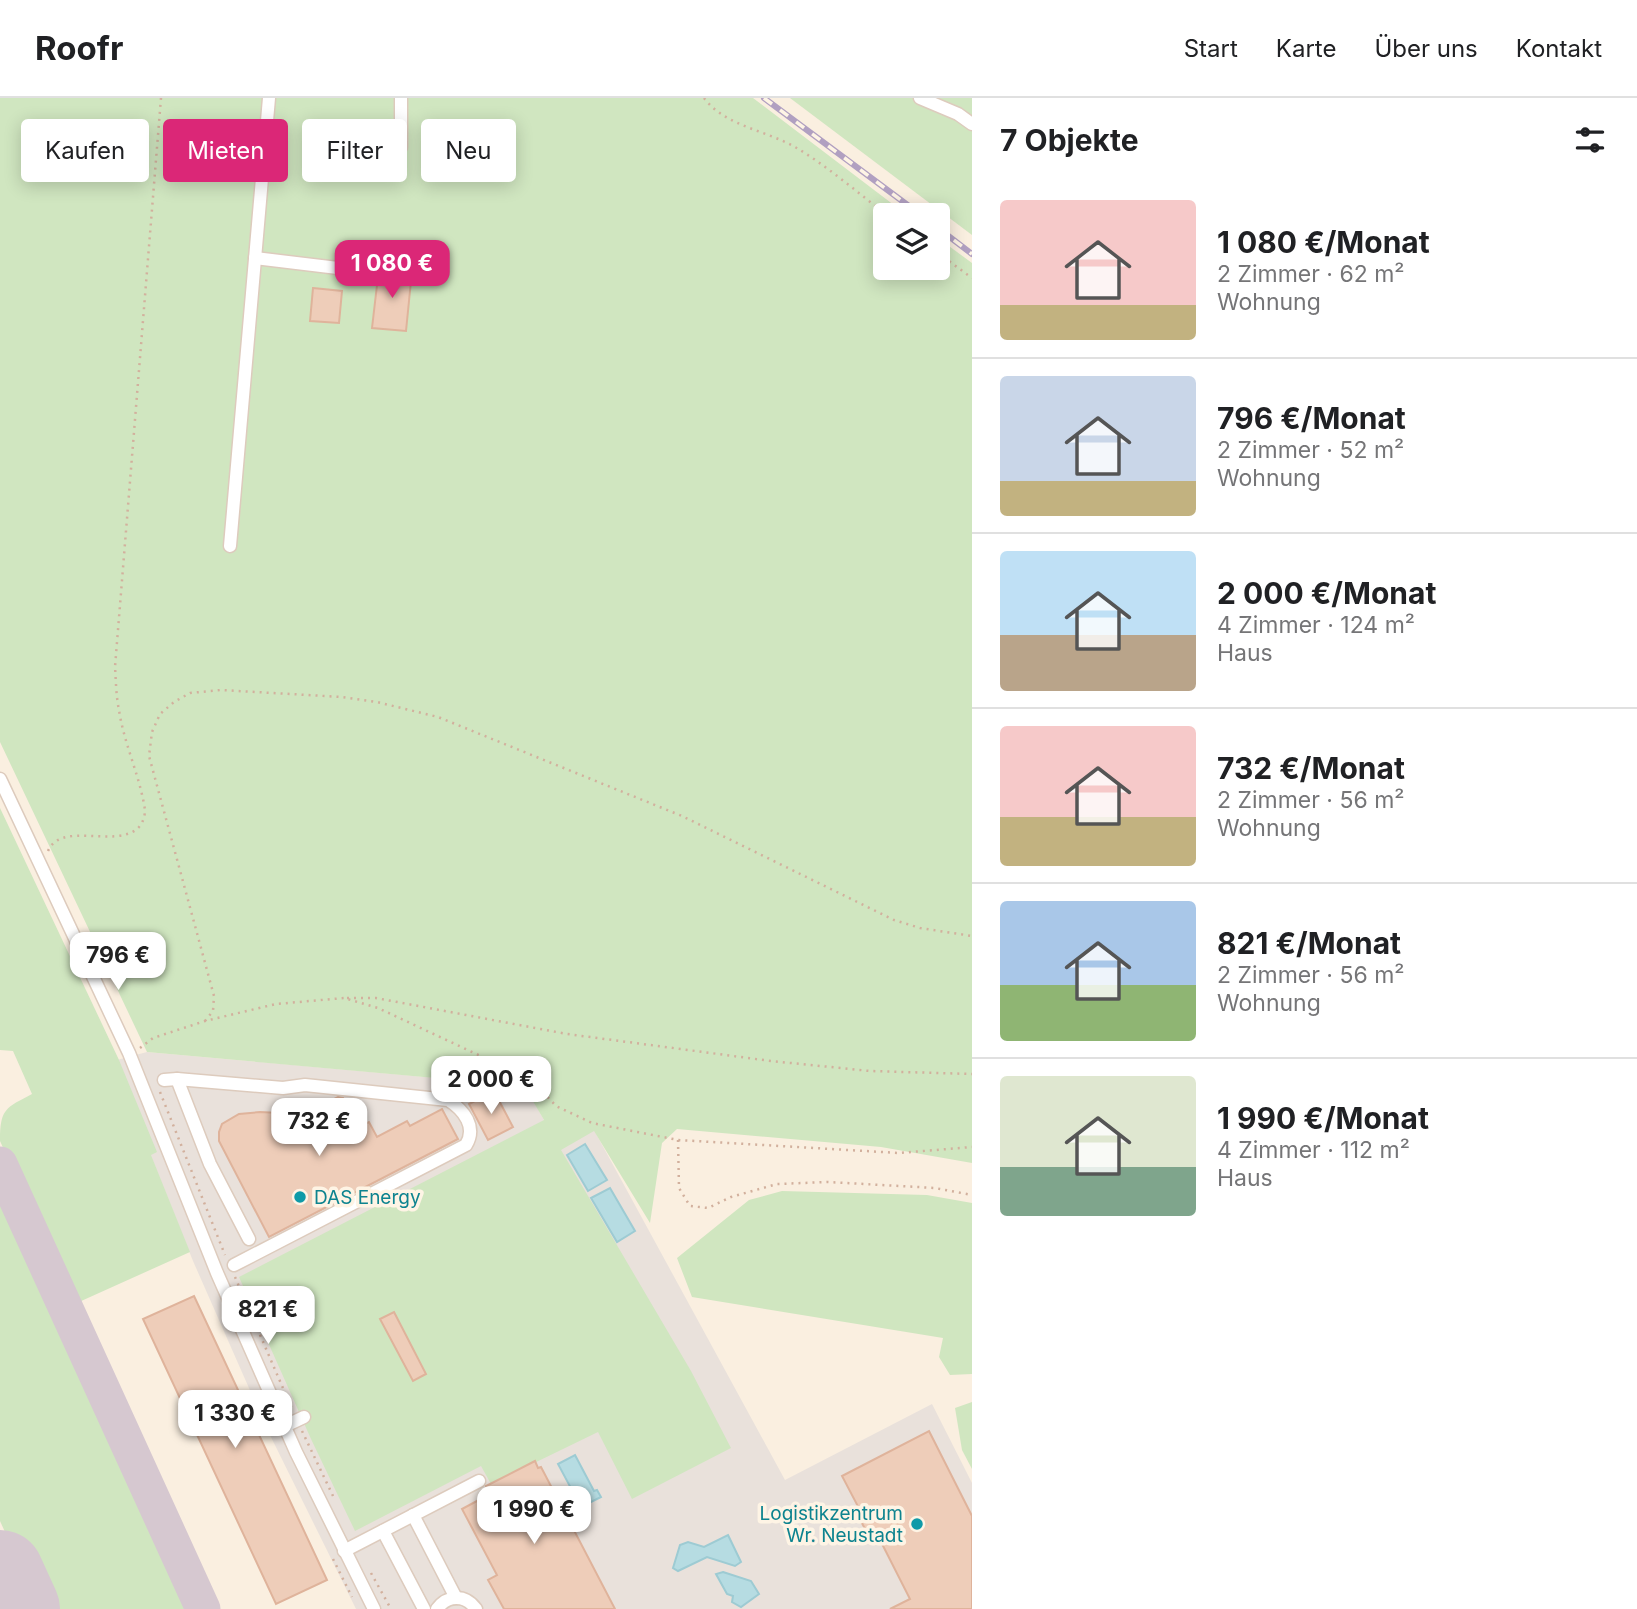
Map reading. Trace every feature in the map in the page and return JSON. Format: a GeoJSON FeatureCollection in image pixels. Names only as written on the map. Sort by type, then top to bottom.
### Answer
{"type":"FeatureCollection","features":[{"type":"Feature","properties":{"kind":"street"},"geometry":{"type":"LineString","coordinates":[[230,546],[269,98]]}},
{"type":"Feature","properties":{"kind":"street"},"geometry":{"type":"LineString","coordinates":[[401,98],[401,119]]}},
{"type":"Feature","properties":{"kind":"street"},"geometry":{"type":"LineString","coordinates":[[920,98],[958,114],[972,124]]}},
{"type":"Feature","properties":{"kind":"street"},"geometry":{"type":"LineString","coordinates":[[255,258],[371,271]]}},
{"type":"Feature","properties":{"kind":"street"},"geometry":{"type":"LineString","coordinates":[[0,779],[129,1054],[217,1273],[296,1421],[344,1551],[374,1609]]}},
{"type":"Feature","properties":{"kind":"street"},"geometry":{"type":"LineString","coordinates":[[166,1081],[249,1239]]}},
{"type":"Feature","properties":{"kind":"street"},"geometry":{"type":"LineString","coordinates":[[166,1081],[283,1088],[305,1085],[448,1100],[461,1108],[469,1123],[471,1136],[466,1145],[230,1262]]}},
{"type":"Feature","properties":{"kind":"street"},"geometry":{"type":"LineString","coordinates":[[344,1551],[479,1481]]}},
{"type":"Feature","properties":{"kind":"street"},"geometry":{"type":"LineString","coordinates":[[413,1515],[457,1598]]}},
{"type":"Feature","properties":{"kind":"street"},"geometry":{"type":"LineString","coordinates":[[383,1531],[424,1609]]}},
{"type":"Feature","properties":{"kind":"street"},"geometry":{"type":"LineString","coordinates":[[437,1609],[447,1600],[457,1598],[465,1600],[476,1609]]}},
{"type":"Feature","properties":{"kind":"path"},"geometry":{"type":"LineString","coordinates":[[53,862],[47,850],[56,841],[70,836],[116,837],[128,834],[138,828],[145,812],[119,710],[114,667],[161,98]]}},
{"type":"Feature","properties":{"kind":"path"},"geometry":{"type":"LineString","coordinates":[[704,98],[711,108],[729,119],[796,147],[873,205]]}},
{"type":"Feature","properties":{"kind":"path"},"geometry":{"type":"LineString","coordinates":[[950,262],[972,278]]}},
{"type":"Feature","properties":{"kind":"path"},"geometry":{"type":"LineString","coordinates":[[205,1021],[213,1011],[214,996],[149,757],[152,732],[160,714],[190,693],[211,691],[342,697],[377,702],[438,717],[682,816],[894,920],[919,928],[972,936]]}},
{"type":"Feature","properties":{"kind":"path"},"geometry":{"type":"LineString","coordinates":[[344,998],[378,1008],[532,1080],[556,1106],[592,1122],[678,1140],[899,1153],[972,1147]]}},
{"type":"Feature","properties":{"kind":"path"},"geometry":{"type":"LineString","coordinates":[[129,1054],[153,1038],[205,1021],[276,1004],[376,998],[566,1034],[870,1071],[972,1074]]}},
{"type":"Feature","properties":{"kind":"path"},"geometry":{"type":"LineString","coordinates":[[166,1081],[230,1262],[296,1421],[339,1507]]}},
{"type":"Feature","properties":{"kind":"path"},"geometry":{"type":"LineString","coordinates":[[678,1140],[679,1188],[690,1206],[708,1208],[731,1197],[777,1184],[828,1182],[935,1188],[972,1195]]}},
{"type":"Feature","properties":{"kind":"path"},"geometry":{"type":"LineString","coordinates":[[357,1544],[391,1609]]}},
{"type":"Feature","properties":{"kind":"shaded area"},"geometry":{"type":"Polygon","coordinates":[[[147,1052],[525,1086],[544,1120],[594,1130],[785,1480],[932,1404],[972,1483],[972,1609],[356,1609],[267,1429],[193,1261],[113,1061],[147,1052]]]}},
{"type":"Feature","properties":{"kind":"green space"},"geometry":{"type":"Polygon","coordinates":[[[0,98],[753,98],[891,203],[873,203],[873,280],[950,280],[950,247],[972,263],[972,1163],[881,1147],[677,1129],[662,1143],[650,1223],[594,1131],[561,1150],[691,1371],[731,1448],[632,1499],[598,1432],[491,1484],[481,1466],[355,1531],[239,1277],[544,1120],[524,1086],[147,1052],[0,742],[0,98]]]}},
{"type":"Feature","properties":{"kind":"green space"},"geometry":{"type":"Polygon","coordinates":[[[790,98],[972,98],[972,235],[950,218],[950,203],[929,203],[790,98]]]}},
{"type":"Feature","properties":{"kind":"green space"},"geometry":{"type":"Polygon","coordinates":[[[0,808],[119,1060],[157,1152],[151,1155],[190,1252],[79,1302],[158,1474],[156,1476],[0,1141],[1,1122],[6,1110],[32,1094],[13,1051],[0,1050],[0,808]]]}},
{"type":"Feature","properties":{"kind":"green space"},"geometry":{"type":"Polygon","coordinates":[[[0,1189],[193,1609],[40,1609],[0,1521],[0,1189]]]}},
{"type":"Feature","properties":{"kind":"green space"},"geometry":{"type":"Polygon","coordinates":[[[782,1191],[927,1195],[972,1203],[972,1374],[950,1375],[939,1357],[943,1338],[692,1297],[677,1258],[749,1200],[782,1191]]]}},
{"type":"Feature","properties":{"kind":"green space"},"geometry":{"type":"Polygon","coordinates":[[[972,1402],[972,1469],[962,1450],[955,1408],[972,1402]]]}},
{"type":"Feature","properties":{"kind":"water"},"geometry":{"type":"Polygon","coordinates":[[[585,1144],[607,1180],[588,1191],[567,1155],[585,1144]]]}},
{"type":"Feature","properties":{"kind":"water"},"geometry":{"type":"Polygon","coordinates":[[[610,1188],[635,1231],[617,1242],[591,1198],[610,1188]]]}},
{"type":"Feature","properties":{"kind":"water"},"geometry":{"type":"Polygon","coordinates":[[[575,1455],[594,1491],[597,1490],[601,1497],[581,1507],[558,1464],[575,1455]]]}},
{"type":"Feature","properties":{"kind":"water"},"geometry":{"type":"Polygon","coordinates":[[[728,1535],[741,1562],[735,1566],[707,1557],[678,1571],[673,1568],[680,1545],[688,1542],[704,1547],[728,1535]]]}},
{"type":"Feature","properties":{"kind":"water"},"geometry":{"type":"Polygon","coordinates":[[[723,1572],[751,1581],[759,1594],[741,1607],[732,1602],[733,1596],[727,1594],[716,1574],[723,1572]]]}},
{"type":"Feature","properties":{"kind":"building"},"geometry":{"type":"Polygon","coordinates":[[[379,268],[412,271],[406,331],[372,328],[379,268]]]}},
{"type":"Feature","properties":{"kind":"building"},"geometry":{"type":"Polygon","coordinates":[[[313,288],[342,291],[339,323],[310,321],[313,288]]]}},
{"type":"Feature","properties":{"kind":"building"},"geometry":{"type":"Polygon","coordinates":[[[494,1091],[513,1127],[488,1140],[469,1104],[494,1091]]]}},
{"type":"Feature","properties":{"kind":"building","name":"DAS Energy"},"geometry":{"type":"Polygon","coordinates":[[[338,1097],[343,1098],[359,1127],[369,1122],[377,1137],[407,1121],[410,1126],[442,1109],[458,1139],[269,1237],[219,1141],[222,1124],[239,1114],[260,1112],[298,1117],[338,1097]]]}},
{"type":"Feature","properties":{"kind":"building"},"geometry":{"type":"Polygon","coordinates":[[[194,1296],[327,1580],[276,1604],[143,1319],[194,1296]]]}},
{"type":"Feature","properties":{"kind":"building"},"geometry":{"type":"Polygon","coordinates":[[[394,1312],[426,1374],[413,1381],[380,1319],[394,1312]]]}},
{"type":"Feature","properties":{"kind":"building","name":"Logistikzentrum Wr. Neustadt"},"geometry":{"type":"Polygon","coordinates":[[[929,1431],[972,1516],[972,1609],[890,1609],[910,1599],[876,1532],[869,1536],[858,1516],[862,1514],[842,1476],[929,1431]]]}},
{"type":"Feature","properties":{"kind":"building"},"geometry":{"type":"Polygon","coordinates":[[[535,1461],[538,1468],[541,1467],[615,1609],[504,1609],[488,1580],[497,1575],[462,1509],[490,1494],[486,1486],[535,1461]]]}},
{"type":"Feature","properties":{"kind":"taxiway"},"geometry":{"type":"LineString","coordinates":[[0,1164],[203,1609]]}},
{"type":"Feature","properties":{"kind":"runway"},"geometry":{"type":"LineString","coordinates":[[0,1574],[16,1609]]}},
{"type":"Feature","properties":{"kind":"railway"},"geometry":{"type":"LineString","coordinates":[[764,98],[905,203]]}},
{"type":"Feature","properties":{"kind":"railway"},"geometry":{"type":"LineString","coordinates":[[950,237],[972,254]]}},
{"type":"Feature","properties":{"kind":"place","name":"DAS Energy"},"geometry":{"type":"Point","coordinates":[300,1197]}},
{"type":"Feature","properties":{"kind":"place","name":"Logistikzentrum Wr. Neustadt"},"geometry":{"type":"Point","coordinates":[917,1524]}}]}
